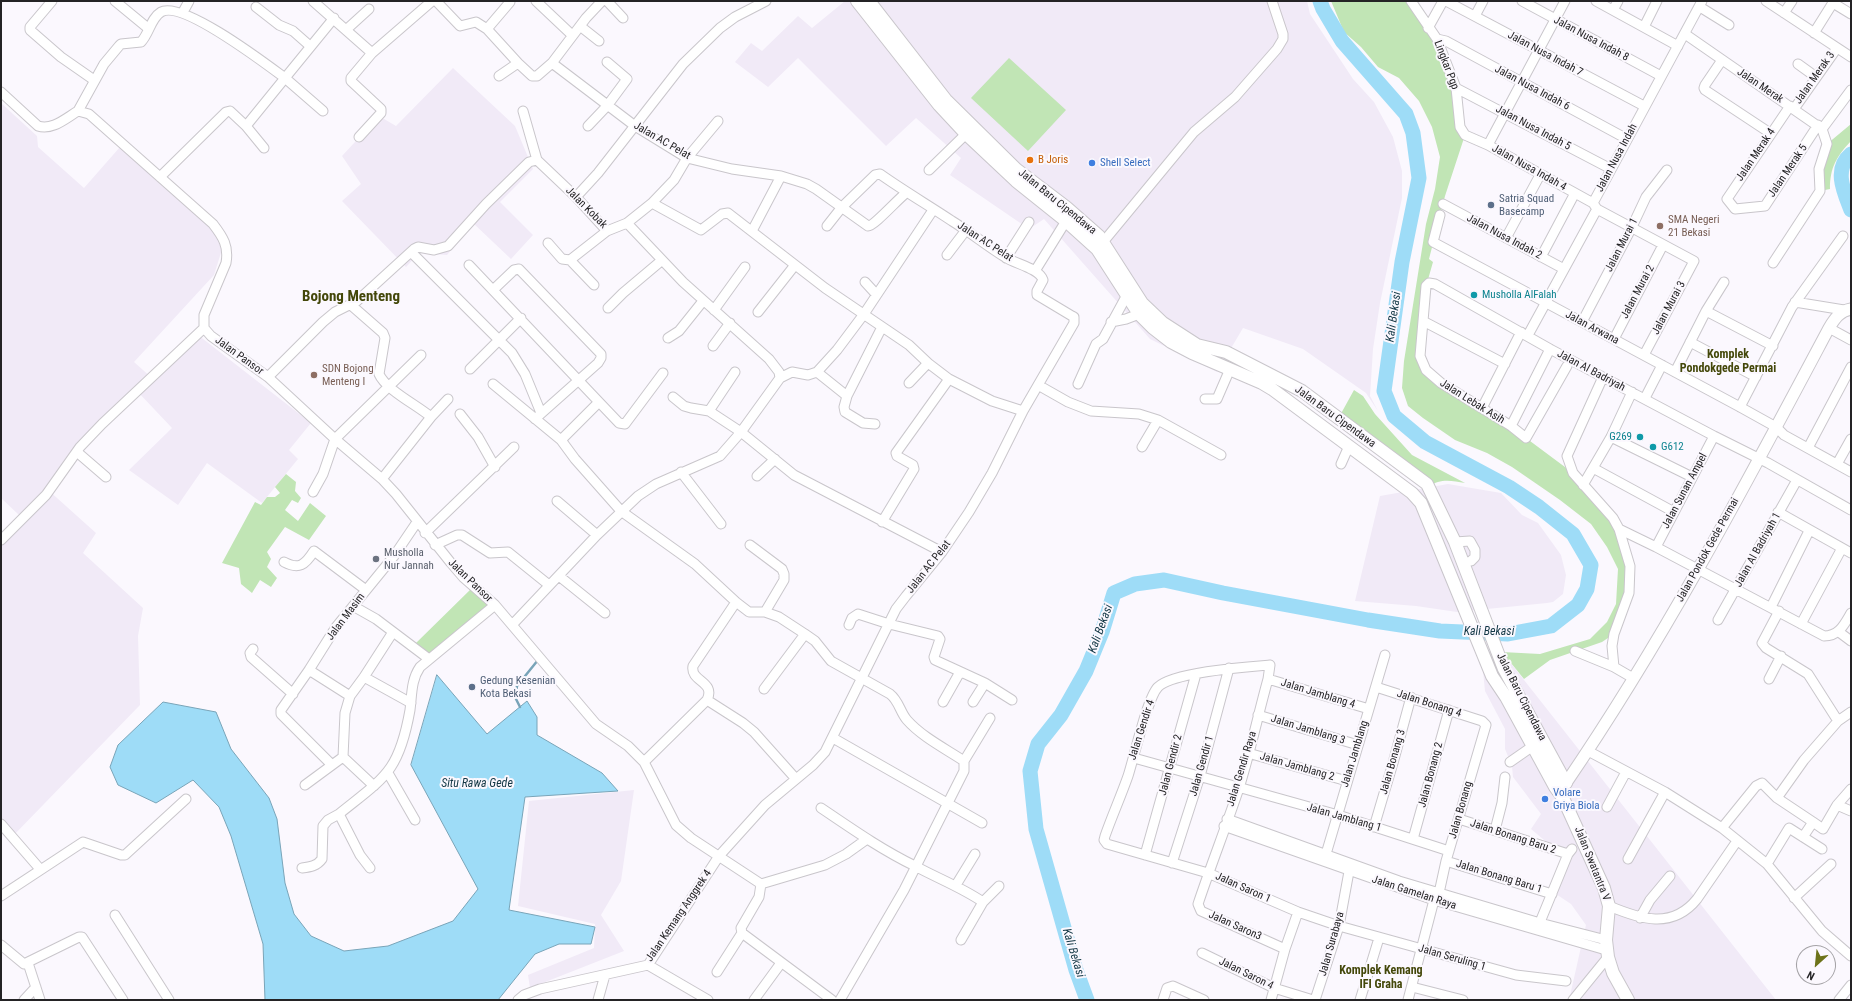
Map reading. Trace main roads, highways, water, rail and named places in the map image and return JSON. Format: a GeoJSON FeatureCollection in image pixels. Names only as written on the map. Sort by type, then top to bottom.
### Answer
{"type":"FeatureCollection","features":[{"type":"Feature","properties":{"kind":"main road","name":"Jalan Baru Cipendawa"},"geometry":{"type":"LineString","coordinates":[[857,1],[939,104],[974,137],[1016,181],[1100,246],[1139,314],[1153,328],[1171,342],[1272,389],[1412,493],[1421,503],[1492,676],[1506,697],[1533,746],[1561,785]]}},
{"type":"Feature","properties":{"kind":"main road","name":"Jalan Baru Cipendawa"},"geometry":{"type":"LineString","coordinates":[[869,1],[974,137],[1066,207],[1100,246],[1142,303],[1163,323],[1197,345],[1226,352],[1295,388],[1427,484],[1455,542],[1504,669],[1517,691],[1561,785]]}},
{"type":"Feature","properties":{"kind":"main road"},"geometry":{"type":"LineString","coordinates":[[1329,432],[1338,419]]}},
{"type":"Feature","properties":{"kind":"main road"},"geometry":{"type":"LineString","coordinates":[[1506,697],[1517,691]]}},
{"type":"Feature","properties":{"kind":"main road","name":"Jalan Swatantra V"},"geometry":{"type":"LineString","coordinates":[[1561,785],[1564,798],[1604,888],[1609,906],[1607,949],[1613,973],[1628,1000]]}},
{"type":"Feature","properties":{"kind":"water","name":"Situ Rawa Gede"},"geometry":{"type":"Polygon","coordinates":[[[437,675],[487,734],[527,701],[537,717],[537,735],[602,773],[618,791],[525,797],[509,910],[595,927],[591,944],[559,944],[535,954],[498,1000],[265,1000],[263,944],[231,836],[219,807],[193,780],[156,803],[118,785],[110,767],[118,745],[163,702],[216,712],[231,749],[269,798],[277,819],[285,883],[294,914],[311,936],[344,951],[388,946],[453,921],[478,889],[411,765],[437,675]]]}},
{"type":"Feature","properties":{"kind":"waterway","name":"Kali Bekasi"},"geometry":{"type":"LineString","coordinates":[[1087,1000],[1076,970],[1036,829],[1030,771],[1038,744],[1061,715],[1086,671],[1102,632],[1114,593],[1135,584],[1164,580],[1223,593],[1368,620],[1440,631],[1508,634],[1551,626],[1578,605],[1587,589],[1591,565],[1573,534],[1539,507],[1509,487],[1425,442],[1394,416],[1384,391],[1402,262],[1419,178],[1413,133],[1406,114],[1342,41],[1323,9],[1320,1]]}},
{"type":"Feature","properties":{"kind":"waterway"},"geometry":{"type":"LineString","coordinates":[[1851,154],[1842,167],[1841,174],[1843,188],[1851,210]]}},
{"type":"Feature","properties":{"kind":"waterway"},"geometry":{"type":"LineString","coordinates":[[520,707],[515,697],[517,686],[538,660]]}},
{"type":"Feature","properties":{"kind":"place","name":"B Joris"},"geometry":{"type":"Point","coordinates":[1030,160]}},
{"type":"Feature","properties":{"kind":"place","name":"Shell Select"},"geometry":{"type":"Point","coordinates":[1092,163]}},
{"type":"Feature","properties":{"kind":"place","name":"Satria Squad Basecamp"},"geometry":{"type":"Point","coordinates":[1491,205]}},
{"type":"Feature","properties":{"kind":"place","name":"SMA Negeri 21 Bekasi"},"geometry":{"type":"Point","coordinates":[1660,226]}},
{"type":"Feature","properties":{"kind":"place","name":"Musholla AlFalah"},"geometry":{"type":"Point","coordinates":[1474,295]}},
{"type":"Feature","properties":{"kind":"place","name":"SDN Bojong Menteng I"},"geometry":{"type":"Point","coordinates":[314,375]}},
{"type":"Feature","properties":{"kind":"place","name":"G269"},"geometry":{"type":"Point","coordinates":[1640,437]}},
{"type":"Feature","properties":{"kind":"place","name":"G612"},"geometry":{"type":"Point","coordinates":[1653,447]}},
{"type":"Feature","properties":{"kind":"place","name":"Musholla Nur Jannah"},"geometry":{"type":"Point","coordinates":[376,559]}},
{"type":"Feature","properties":{"kind":"place","name":"Gedung Kesenian Kota Bekasi"},"geometry":{"type":"Point","coordinates":[472,687]}},
{"type":"Feature","properties":{"kind":"place","name":"Volare Griya Biola"},"geometry":{"type":"Point","coordinates":[1545,799]}},
{"type":"Feature","properties":{"kind":"district","name":"Bojong Menteng"},"geometry":{"type":"Point","coordinates":[351,297]}},
{"type":"Feature","properties":{"kind":"district","name":"Komplek Pondokgede Permai"},"geometry":{"type":"Point","coordinates":[1728,362]}},
{"type":"Feature","properties":{"kind":"district","name":"Komplek Kemang IFI Graha"},"geometry":{"type":"Point","coordinates":[1381,978]}}]}
